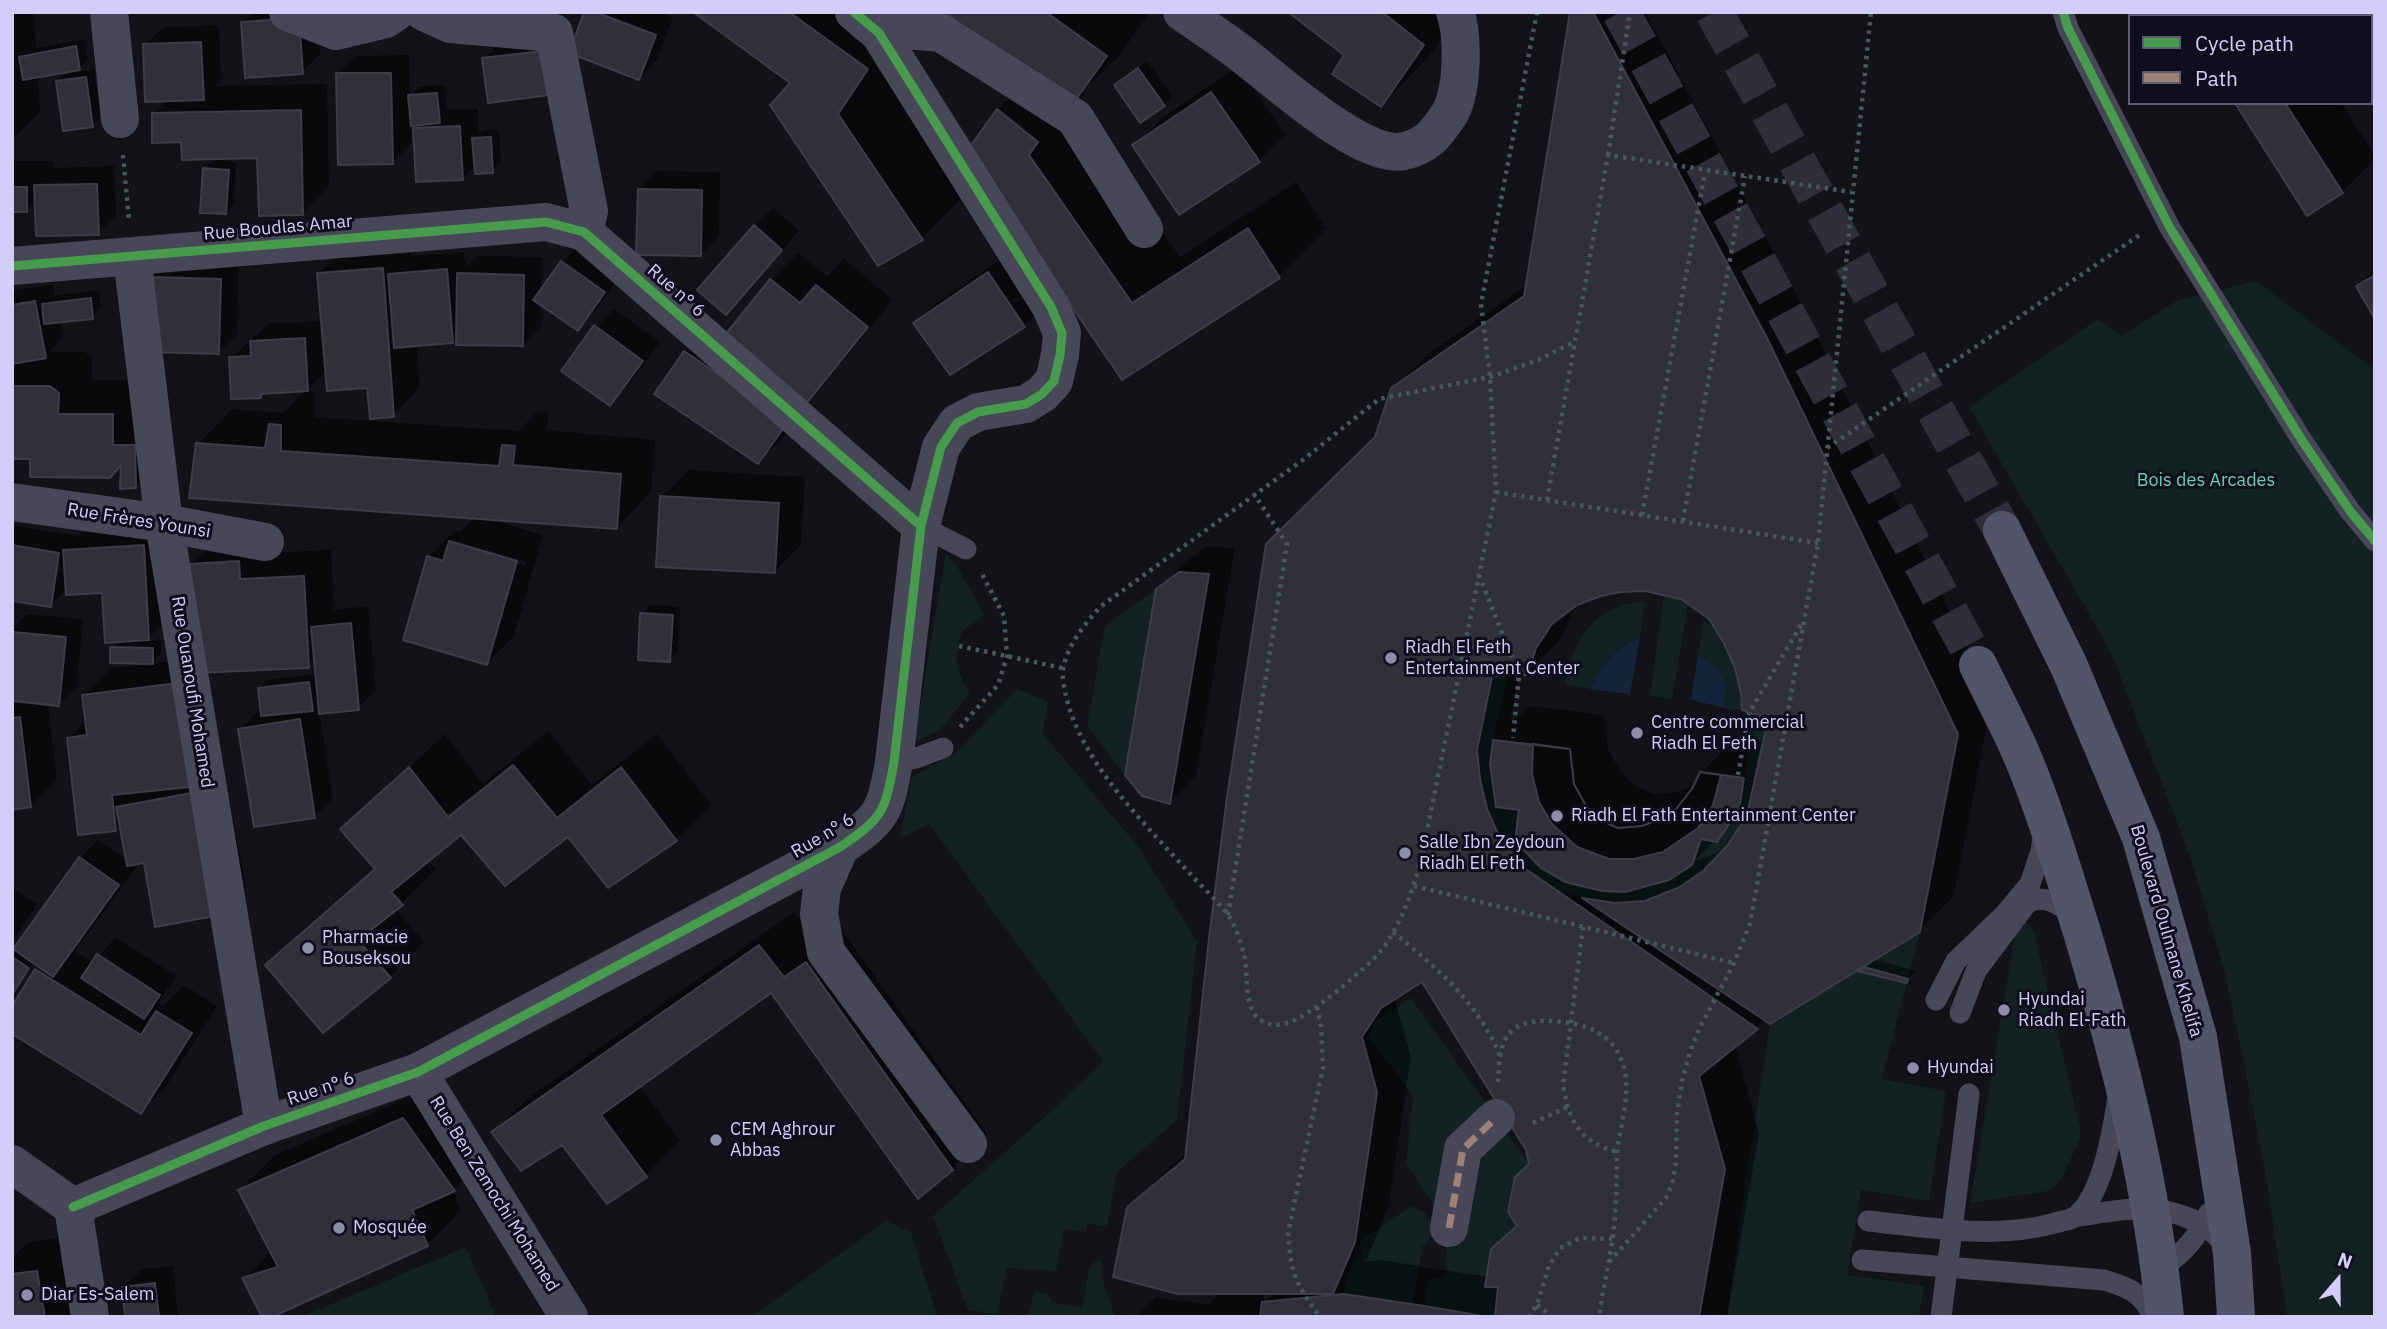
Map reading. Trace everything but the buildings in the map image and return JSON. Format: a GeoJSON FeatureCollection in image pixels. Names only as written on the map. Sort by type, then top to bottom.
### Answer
{"type":"FeatureCollection","features":[{"type":"Feature","properties":{"kind":"main road","name":"Boulevard Oulmane Khelifa"},"geometry":{"type":"LineString","coordinates":[[2002,530],[2069,666],[2141,838],[2198,1037],[2232,1262],[2236,1317]]}},
{"type":"Feature","properties":{"kind":"main road"},"geometry":{"type":"LineString","coordinates":[[1978,665],[2021,753],[2078,919],[2122,1074],[2152,1208],[2165,1317]]}},
{"type":"Feature","properties":{"kind":"street"},"geometry":{"type":"LineString","coordinates":[[109,12],[120,120]]}},
{"type":"Feature","properties":{"kind":"street"},"geometry":{"type":"LineString","coordinates":[[288,12],[336,31],[386,19],[396,12]]}},
{"type":"Feature","properties":{"kind":"street"},"geometry":{"type":"LineString","coordinates":[[424,12],[450,24],[554,33],[589,211],[584,232]]}},
{"type":"Feature","properties":{"kind":"street"},"geometry":{"type":"LineString","coordinates":[[1182,12],[1240,52],[1340,130],[1370,147],[1403,152],[1433,138],[1452,111],[1461,67],[1459,23],[1455,12]]}},
{"type":"Feature","properties":{"kind":"street"},"geometry":{"type":"LineString","coordinates":[[863,19],[941,33],[1074,118],[1144,229]]}},
{"type":"Feature","properties":{"kind":"street"},"geometry":{"type":"LineString","coordinates":[[863,19],[879,33],[1051,307],[1062,333],[1054,381],[1042,394],[1026,404],[978,412],[957,423],[941,447],[921,526]]}},
{"type":"Feature","properties":{"kind":"street","name":"Rue n° 6"},"geometry":{"type":"LineString","coordinates":[[73,1207],[264,1126],[418,1072],[840,847],[867,829],[882,814],[888,799],[894,762],[921,526],[584,232],[546,222]]}},
{"type":"Feature","properties":{"kind":"street","name":"Rue Boudlas Amar"},"geometry":{"type":"LineString","coordinates":[[12,265],[546,222]]}},
{"type":"Feature","properties":{"kind":"street","name":"Rue Ouanoufi Mohamed"},"geometry":{"type":"LineString","coordinates":[[132,256],[164,523],[264,1126]]}},
{"type":"Feature","properties":{"kind":"street","name":"Rue Frères Younsi"},"geometry":{"type":"LineString","coordinates":[[12,502],[164,523],[265,541]]}},
{"type":"Feature","properties":{"kind":"street"},"geometry":{"type":"LineString","coordinates":[[840,847],[822,888],[819,914],[826,952],[968,1144]]}},
{"type":"Feature","properties":{"kind":"street","name":"Rue Ben Zemochi Mohamed"},"geometry":{"type":"LineString","coordinates":[[418,1072],[569,1317]]}},
{"type":"Feature","properties":{"kind":"street"},"geometry":{"type":"LineString","coordinates":[[1449,1228],[1463,1149],[1506,1108]]}},
{"type":"Feature","properties":{"kind":"street"},"geometry":{"type":"LineString","coordinates":[[12,1164],[73,1207],[90,1317]]}},
{"type":"Feature","properties":{"kind":"lane"},"geometry":{"type":"LineString","coordinates":[[2063,12],[2068,27],[2165,218],[2303,442],[2350,511],[2375,541]]}},
{"type":"Feature","properties":{"kind":"lane"},"geometry":{"type":"LineString","coordinates":[[921,526],[966,549]]}},
{"type":"Feature","properties":{"kind":"lane"},"geometry":{"type":"LineString","coordinates":[[894,762],[916,758],[943,748]]}},
{"type":"Feature","properties":{"kind":"lane"},"geometry":{"type":"LineString","coordinates":[[1936,1000],[1956,961],[2005,914],[2030,884],[2044,836],[2044,816]]}},
{"type":"Feature","properties":{"kind":"lane"},"geometry":{"type":"LineString","coordinates":[[1960,1013],[1976,971],[2027,903],[2033,899],[2050,900],[2078,919]]}},
{"type":"Feature","properties":{"kind":"lane"},"geometry":{"type":"LineString","coordinates":[[2074,1217],[2087,1203],[2099,1177],[2114,1123],[2122,1074]]}},
{"type":"Feature","properties":{"kind":"lane"},"geometry":{"type":"LineString","coordinates":[[1941,1317],[1969,1094]]}},
{"type":"Feature","properties":{"kind":"lane"},"geometry":{"type":"LineString","coordinates":[[2114,1283],[2160,1268],[2184,1250],[2214,1204],[2220,1176]]}},
{"type":"Feature","properties":{"kind":"lane"},"geometry":{"type":"LineString","coordinates":[[1868,1221],[1953,1229],[2018,1230],[2122,1209],[2152,1208],[2168,1210],[2203,1224],[2224,1243],[2232,1262]]}},
{"type":"Feature","properties":{"kind":"lane"},"geometry":{"type":"LineString","coordinates":[[1862,1260],[2114,1283],[2130,1287],[2143,1297],[2153,1317]]}},
{"type":"Feature","properties":{"kind":"path"},"geometry":{"type":"LineString","coordinates":[[1537,12],[1481,304],[1490,376],[1496,492],[1414,886],[1403,916],[1383,950],[1301,1018],[1276,1025],[1264,1022],[1256,1017],[1251,1007],[1244,952],[1228,915],[1155,835],[1087,752],[1069,711],[1063,668],[1082,629],[1100,607],[1379,400],[1490,376],[1538,360],[1576,341]]}},
{"type":"Feature","properties":{"kind":"path"},"geometry":{"type":"LineString","coordinates":[[1547,500],[1608,155],[1630,12]]}},
{"type":"Feature","properties":{"kind":"path"},"geometry":{"type":"LineString","coordinates":[[1609,1262],[1667,1198],[1676,1163],[1677,1113],[1690,1052],[1700,1027],[1734,963],[1749,924],[1818,543],[1851,191],[1871,12]]}},
{"type":"Feature","properties":{"kind":"path"},"geometry":{"type":"LineString","coordinates":[[120,120],[132,256]]}},
{"type":"Feature","properties":{"kind":"path"},"geometry":{"type":"LineString","coordinates":[[1608,155],[1705,172],[1851,191]]}},
{"type":"Feature","properties":{"kind":"path"},"geometry":{"type":"LineString","coordinates":[[1642,515],[1705,172]]}},
{"type":"Feature","properties":{"kind":"path"},"geometry":{"type":"LineString","coordinates":[[1683,521],[1745,176]]}},
{"type":"Feature","properties":{"kind":"path"},"geometry":{"type":"LineString","coordinates":[[1826,448],[2165,218]]}},
{"type":"Feature","properties":{"kind":"path"},"geometry":{"type":"LineString","coordinates":[[1496,492],[1818,543]]}},
{"type":"Feature","properties":{"kind":"path"},"geometry":{"type":"LineString","coordinates":[[1228,915],[1287,544],[1254,495]]}},
{"type":"Feature","properties":{"kind":"path"},"geometry":{"type":"LineString","coordinates":[[959,729],[998,685],[1007,656],[1004,616],[979,568]]}},
{"type":"Feature","properties":{"kind":"path"},"geometry":{"type":"LineString","coordinates":[[1479,575],[1519,675],[1513,738]]}},
{"type":"Feature","properties":{"kind":"path"},"geometry":{"type":"LineString","coordinates":[[1738,775],[1749,713],[1804,621]]}},
{"type":"Feature","properties":{"kind":"path"},"geometry":{"type":"LineString","coordinates":[[959,646],[1063,668]]}},
{"type":"Feature","properties":{"kind":"path"},"geometry":{"type":"LineString","coordinates":[[1414,886],[1734,963]]}},
{"type":"Feature","properties":{"kind":"path"},"geometry":{"type":"LineString","coordinates":[[1583,927],[1563,1086],[1567,1107],[1578,1129],[1601,1148],[1617,1152]]}},
{"type":"Feature","properties":{"kind":"path"},"geometry":{"type":"LineString","coordinates":[[1394,932],[1435,966],[1478,1014],[1501,1058],[1506,1108],[1532,1123],[1567,1107]]}},
{"type":"Feature","properties":{"kind":"path"},"geometry":{"type":"LineString","coordinates":[[1317,1007],[1323,1067],[1289,1233],[1290,1258],[1297,1286],[1320,1317]]}},
{"type":"Feature","properties":{"kind":"path"},"geometry":{"type":"LineString","coordinates":[[1501,1058],[1508,1035],[1516,1027],[1527,1022],[1544,1021],[1572,1024],[1597,1032],[1608,1040],[1623,1062],[1626,1089],[1617,1152],[1612,1239],[1599,1317]]}},
{"type":"Feature","properties":{"kind":"path"},"geometry":{"type":"LineString","coordinates":[[1529,1317],[1537,1305],[1549,1266],[1560,1248],[1580,1238],[1612,1239]]}},
{"type":"Feature","properties":{"kind":"path"},"geometry":{"type":"LineString","coordinates":[[1537,1305],[1552,1317]]}},
{"type":"Feature","properties":{"kind":"green space","name":"Bois des Arcades"},"geometry":{"type":"Polygon","coordinates":[[[2256,281],[2375,370],[2375,1317],[2287,1317],[2266,1177],[2244,1063],[2224,969],[2190,856],[2110,650],[1969,407],[2098,319],[2122,336],[2176,301],[2256,281]]]}},
{"type":"Feature","properties":{"kind":"green space"},"geometry":{"type":"Polygon","coordinates":[[[946,553],[957,566],[984,615],[962,631],[958,651],[958,669],[970,693],[940,730],[914,742],[946,553]]]}},
{"type":"Feature","properties":{"kind":"green space"},"geometry":{"type":"Polygon","coordinates":[[[1156,589],[1125,775],[1087,726],[1105,626],[1156,589]]]}},
{"type":"Feature","properties":{"kind":"green space"},"geometry":{"type":"Polygon","coordinates":[[[1664,595],[1681,599],[1688,604],[1672,699],[1650,695],[1664,595]]]}},
{"type":"Feature","properties":{"kind":"green space"},"geometry":{"type":"Polygon","coordinates":[[[1645,601],[1640,637],[1622,647],[1610,658],[1590,689],[1565,684],[1574,652],[1589,627],[1612,610],[1645,601]]]}},
{"type":"Feature","properties":{"kind":"green space"},"geometry":{"type":"Polygon","coordinates":[[[1703,620],[1713,627],[1728,648],[1739,686],[1742,710],[1725,708],[1725,691],[1721,677],[1698,656],[1703,620]]]}},
{"type":"Feature","properties":{"kind":"green space"},"geometry":{"type":"Polygon","coordinates":[[[1508,675],[1490,764],[1496,806],[1519,810],[1515,841],[1541,868],[1565,882],[1602,891],[1625,892],[1669,880],[1692,865],[1701,839],[1717,842],[1739,810],[1755,715],[1768,719],[1753,798],[1745,818],[1727,845],[1703,870],[1676,889],[1661,896],[1632,903],[1593,900],[1564,892],[1521,866],[1506,848],[1490,816],[1478,768],[1483,715],[1492,676],[1508,675]]]}},
{"type":"Feature","properties":{"kind":"green space"},"geometry":{"type":"Polygon","coordinates":[[[1017,689],[1048,702],[1043,734],[1140,849],[1197,942],[1177,1120],[1117,1172],[1107,1227],[1088,1223],[1086,1232],[1064,1229],[1056,1271],[1007,1268],[997,1314],[968,1310],[933,1216],[1056,1107],[1103,1061],[929,824],[900,838],[912,777],[956,753],[1017,689]]]}},
{"type":"Feature","properties":{"kind":"green space"},"geometry":{"type":"Polygon","coordinates":[[[2023,922],[2031,926],[2034,933],[2081,1132],[2060,1182],[2048,1191],[1970,1203],[2016,927],[2023,922]]]}},
{"type":"Feature","properties":{"kind":"green space"},"geometry":{"type":"Polygon","coordinates":[[[1920,932],[1882,1079],[1946,1091],[1929,1201],[1861,1190],[1847,1275],[1924,1286],[1919,1317],[1727,1317],[1770,1024],[1920,932]]]}},
{"type":"Feature","properties":{"kind":"green space"},"geometry":{"type":"Polygon","coordinates":[[[1411,998],[1529,1164],[1515,1177],[1508,1212],[1517,1226],[1491,1249],[1486,1287],[1498,1287],[1495,1317],[1424,1306],[1428,1279],[1444,1278],[1449,1228],[1406,1164],[1413,1096],[1369,1037],[1375,1021],[1411,998]]]}},
{"type":"Feature","properties":{"kind":"green space"},"geometry":{"type":"Polygon","coordinates":[[[1411,1206],[1424,1212],[1433,1224],[1432,1236],[1422,1247],[1412,1305],[1344,1294],[1350,1268],[1362,1253],[1360,1240],[1411,1206]]]}},
{"type":"Feature","properties":{"kind":"green space"},"geometry":{"type":"Polygon","coordinates":[[[886,1221],[911,1232],[937,1317],[751,1317],[886,1221]]]}},
{"type":"Feature","properties":{"kind":"green space"},"geometry":{"type":"Polygon","coordinates":[[[466,1247],[496,1317],[301,1317],[466,1247]]]}},
{"type":"Feature","properties":{"kind":"green space"},"geometry":{"type":"Polygon","coordinates":[[[1102,1261],[1101,1275],[1115,1317],[1028,1317],[1034,1292],[1047,1294],[1053,1303],[1082,1307],[1089,1270],[1094,1262],[1102,1261]]]}},
{"type":"Feature","properties":{"kind":"water"},"geometry":{"type":"Polygon","coordinates":[[[1640,637],[1630,694],[1590,689],[1610,658],[1622,647],[1640,637]]]}},
{"type":"Feature","properties":{"kind":"water"},"geometry":{"type":"Polygon","coordinates":[[[1698,656],[1722,676],[1726,689],[1725,708],[1691,700],[1698,656]]]}},
{"type":"Feature","properties":{"kind":"tunnel"},"geometry":{"type":"LineString","coordinates":[[1621,12],[1978,665]]}},
{"type":"Feature","properties":{"kind":"tunnel"},"geometry":{"type":"LineString","coordinates":[[1714,12],[2002,530]]}},
{"type":"Feature","properties":{"kind":"marked path"},"geometry":{"type":"LineString","coordinates":[[1449,1228],[1463,1149],[1496,1118]]}},
{"type":"Feature","properties":{"kind":"cycle path"},"geometry":{"type":"LineString","coordinates":[[73,1207],[264,1126],[418,1072],[840,847],[865,829],[880,812],[888,792],[894,762],[921,526],[941,447],[957,423],[978,412],[1026,404],[1042,394],[1054,381],[1062,333],[1051,307],[879,33],[854,12]]}},
{"type":"Feature","properties":{"kind":"cycle path"},"geometry":{"type":"LineString","coordinates":[[2063,12],[2068,28],[2170,228],[2303,442],[2350,511],[2375,541]]}},
{"type":"Feature","properties":{"kind":"cycle path"},"geometry":{"type":"LineString","coordinates":[[12,266],[546,222],[584,232],[921,526]]}},
{"type":"Feature","properties":{"kind":"place","name":"Riadh El Feth Entertainment Center"},"geometry":{"type":"Point","coordinates":[1391,658]}},
{"type":"Feature","properties":{"kind":"place","name":"Centre commercial Riadh El Feth"},"geometry":{"type":"Point","coordinates":[1637,733]}},
{"type":"Feature","properties":{"kind":"place","name":"Riadh El Fath Entertainment Center"},"geometry":{"type":"Point","coordinates":[1557,816]}},
{"type":"Feature","properties":{"kind":"place","name":"Salle Ibn Zeydoun Riadh El Feth"},"geometry":{"type":"Point","coordinates":[1405,853]}},
{"type":"Feature","properties":{"kind":"place","name":"Pharmacie Bouseksou"},"geometry":{"type":"Point","coordinates":[308,948]}},
{"type":"Feature","properties":{"kind":"place","name":"Hyundai Riadh El-Fath"},"geometry":{"type":"Point","coordinates":[2004,1010]}},
{"type":"Feature","properties":{"kind":"place","name":"Hyundai"},"geometry":{"type":"Point","coordinates":[1913,1068]}},
{"type":"Feature","properties":{"kind":"place","name":"CEM Aghrour Abbas"},"geometry":{"type":"Point","coordinates":[716,1140]}},
{"type":"Feature","properties":{"kind":"place","name":"Mosquée"},"geometry":{"type":"Point","coordinates":[339,1228]}},
{"type":"Feature","properties":{"kind":"place","name":"Diar Es-Salem"},"geometry":{"type":"Point","coordinates":[27,1295]}}]}
